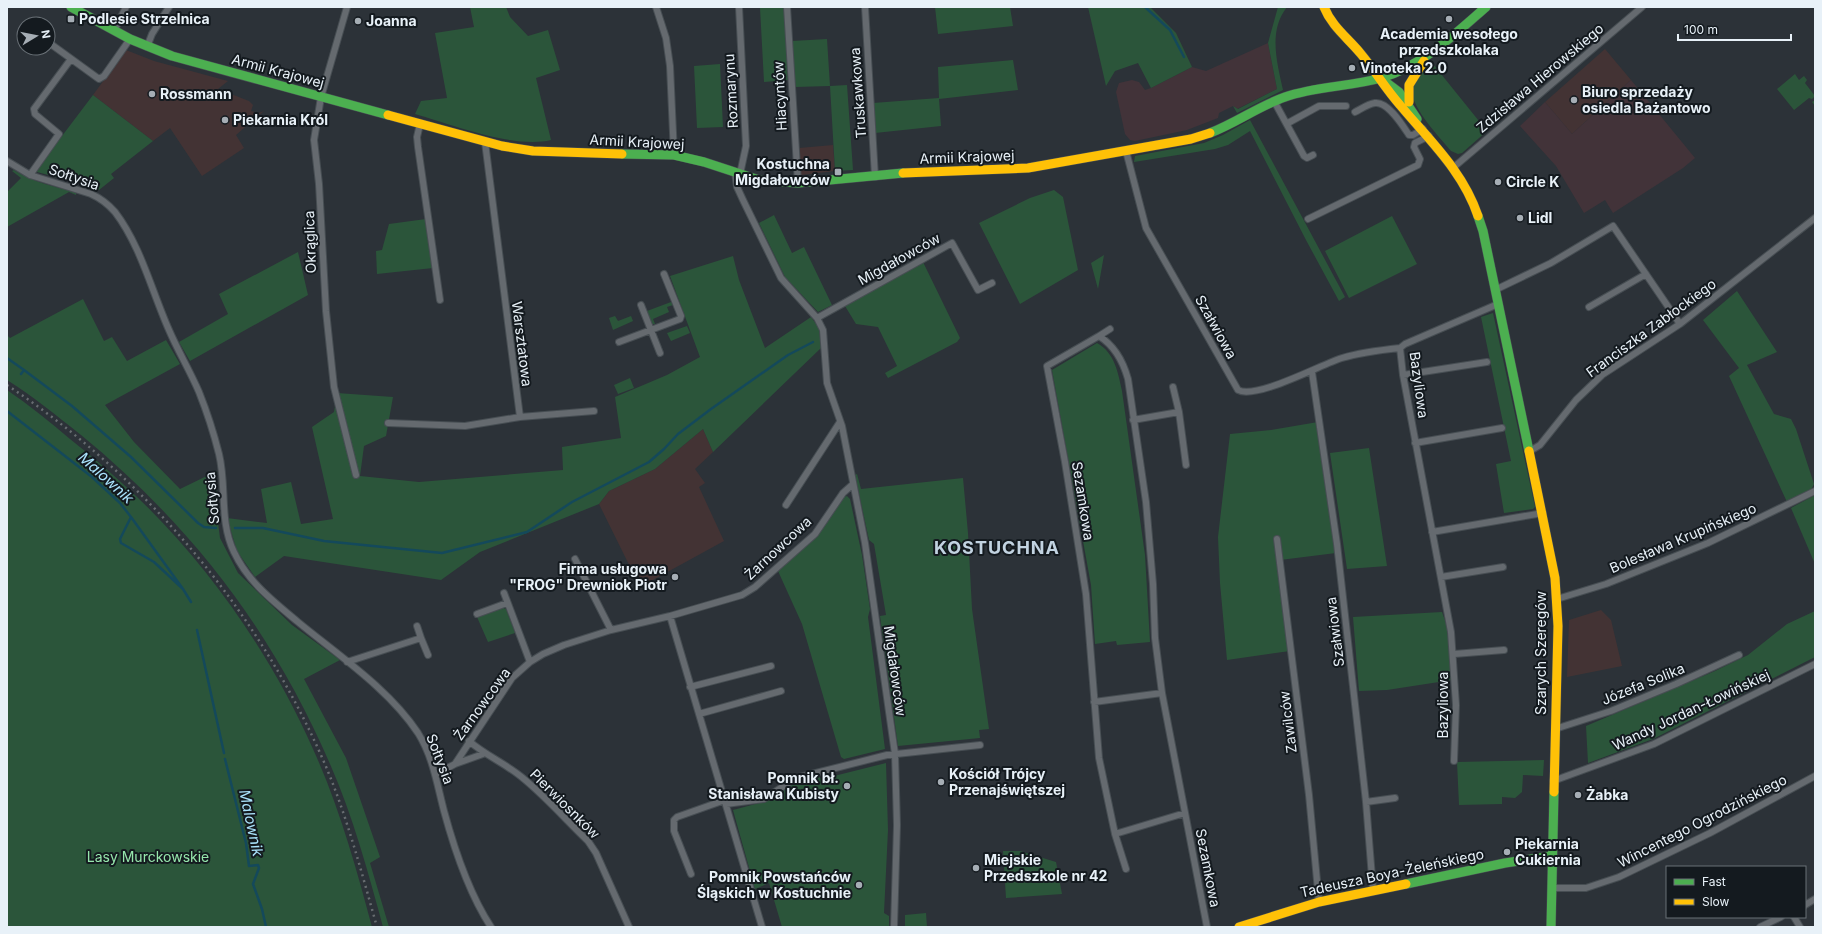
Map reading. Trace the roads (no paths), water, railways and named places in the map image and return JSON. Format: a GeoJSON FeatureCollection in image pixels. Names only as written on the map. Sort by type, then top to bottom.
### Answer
{"type":"FeatureCollection","features":[{"type":"Feature","properties":{"kind":"street","name":"Armii Krajowej"},"geometry":{"type":"LineString","coordinates":[[71,7],[81,9],[114,31],[147,47],[188,60],[485,142],[533,151],[674,155],[704,162],[768,182],[798,184],[925,172],[1028,168],[1199,137],[1274,101],[1303,92],[1380,78],[1400,71],[1427,57],[1486,7]]}},
{"type":"Feature","properties":{"kind":"street"},"geometry":{"type":"LineString","coordinates":[[114,31],[126,7]]}},
{"type":"Feature","properties":{"kind":"street"},"geometry":{"type":"LineString","coordinates":[[147,47],[152,34],[169,7]]}},
{"type":"Feature","properties":{"kind":"street","name":"Okrąglica"},"geometry":{"type":"LineString","coordinates":[[347,7],[321,97],[314,140],[319,191],[326,311],[334,387],[356,475]]}},
{"type":"Feature","properties":{"kind":"street"},"geometry":{"type":"LineString","coordinates":[[656,7],[666,38],[670,66],[674,155]]}},
{"type":"Feature","properties":{"kind":"street","name":"Rozmarynu"},"geometry":{"type":"LineString","coordinates":[[738,173],[746,146],[739,7]]}},
{"type":"Feature","properties":{"kind":"street","name":"Hiacyntów"},"geometry":{"type":"LineString","coordinates":[[787,7],[798,184]]}},
{"type":"Feature","properties":{"kind":"street","name":"Truskawkowa"},"geometry":{"type":"LineString","coordinates":[[865,7],[875,177]]}},
{"type":"Feature","properties":{"kind":"street"},"geometry":{"type":"LineString","coordinates":[[1324,7],[1330,22],[1354,45],[1380,78]]}},
{"type":"Feature","properties":{"kind":"street","name":"Zdzisława Hierowskiego"},"geometry":{"type":"LineString","coordinates":[[1454,167],[1642,7]]}},
{"type":"Feature","properties":{"kind":"street"},"geometry":{"type":"LineString","coordinates":[[56,48],[96,79],[102,79],[130,39]]}},
{"type":"Feature","properties":{"kind":"street","name":"Szarych Szeregów"},"geometry":{"type":"LineString","coordinates":[[1410,107],[1407,92],[1408,82],[1427,57]]}},
{"type":"Feature","properties":{"kind":"street"},"geometry":{"type":"LineString","coordinates":[[30,175],[59,134],[35,114],[34,109],[71,59]]}},
{"type":"Feature","properties":{"kind":"street","name":"Szarych Szeregów"},"geometry":{"type":"LineString","coordinates":[[1380,78],[1398,90],[1424,131]]}},
{"type":"Feature","properties":{"kind":"street","name":"Szarych Szeregów"},"geometry":{"type":"LineString","coordinates":[[1380,78],[1406,113],[1424,131],[1454,167],[1469,192],[1478,216],[1530,451],[1551,555],[1557,599],[1558,626],[1553,781],[1551,927]]}},
{"type":"Feature","properties":{"kind":"street"},"geometry":{"type":"LineString","coordinates":[[1274,101],[1288,123],[1304,156],[1307,158],[1313,155]]}},
{"type":"Feature","properties":{"kind":"street"},"geometry":{"type":"LineString","coordinates":[[1355,112],[1373,103],[1379,102],[1391,110],[1409,134],[1413,135],[1424,131]]}},
{"type":"Feature","properties":{"kind":"street"},"geometry":{"type":"LineString","coordinates":[[1288,123],[1319,106],[1346,106]]}},
{"type":"Feature","properties":{"kind":"street"},"geometry":{"type":"LineString","coordinates":[[420,124],[417,136],[418,147],[440,300]]}},
{"type":"Feature","properties":{"kind":"street"},"geometry":{"type":"LineString","coordinates":[[1308,219],[1418,165],[1420,159],[1414,147],[1415,143],[1424,131]]}},
{"type":"Feature","properties":{"kind":"street","name":"Warsztatowa"},"geometry":{"type":"LineString","coordinates":[[485,142],[520,417]]}},
{"type":"Feature","properties":{"kind":"street","name":"Szałwiowa"},"geometry":{"type":"LineString","coordinates":[[1126,151],[1146,228],[1238,390],[1244,392],[1269,386],[1312,372],[1331,362],[1356,354],[1400,348]]}},
{"type":"Feature","properties":{"kind":"street","name":"Sołtysia"},"geometry":{"type":"LineString","coordinates":[[7,161],[30,175],[91,194],[100,199],[115,212],[136,250],[170,332],[201,397],[220,458],[223,477],[224,520],[227,535],[234,552],[246,572],[266,595],[390,698],[406,717],[426,748],[436,774],[450,832],[458,856],[482,912],[491,927]]}},
{"type":"Feature","properties":{"kind":"street","name":"Migdałowców"},"geometry":{"type":"LineString","coordinates":[[738,173],[736,180],[743,200],[781,278],[817,318],[823,330],[828,388],[840,422],[865,543],[895,754],[897,825],[894,927]]}},
{"type":"Feature","properties":{"kind":"street","name":"Franciszka Zabłockiego"},"geometry":{"type":"LineString","coordinates":[[1530,451],[1540,445],[1576,400],[1602,375],[1680,324],[1815,218]]}},
{"type":"Feature","properties":{"kind":"street"},"geometry":{"type":"LineString","coordinates":[[1495,290],[1551,263],[1613,226],[1680,324]]}},
{"type":"Feature","properties":{"kind":"street","name":"Migdałowców"},"geometry":{"type":"LineString","coordinates":[[817,318],[952,243],[978,290],[992,283]]}},
{"type":"Feature","properties":{"kind":"street"},"geometry":{"type":"LineString","coordinates":[[619,342],[680,318],[664,274]]}},
{"type":"Feature","properties":{"kind":"street"},"geometry":{"type":"LineString","coordinates":[[1590,307],[1646,274]]}},
{"type":"Feature","properties":{"kind":"street","name":"Bazyliowa"},"geometry":{"type":"LineString","coordinates":[[1454,761],[1456,719],[1454,654],[1403,375],[1400,348],[1405,344],[1498,304]]}},
{"type":"Feature","properties":{"kind":"street"},"geometry":{"type":"LineString","coordinates":[[642,305],[660,353]]}},
{"type":"Feature","properties":{"kind":"street","name":"Sezamkowa"},"geometry":{"type":"LineString","coordinates":[[1110,329],[1046,366],[1086,594],[1099,758],[1115,834],[1126,869]]}},
{"type":"Feature","properties":{"kind":"street","name":"Sezamkowa"},"geometry":{"type":"LineString","coordinates":[[1099,336],[1108,341],[1124,364],[1128,379],[1146,502],[1153,584],[1155,638],[1162,693],[1207,927]]}},
{"type":"Feature","properties":{"kind":"street"},"geometry":{"type":"LineString","coordinates":[[1403,375],[1487,362]]}},
{"type":"Feature","properties":{"kind":"street","name":"Szałwiowa"},"geometry":{"type":"LineString","coordinates":[[1312,372],[1337,544],[1366,802],[1373,890]]}},
{"type":"Feature","properties":{"kind":"street"},"geometry":{"type":"LineString","coordinates":[[1174,387],[1186,465]]}},
{"type":"Feature","properties":{"kind":"street"},"geometry":{"type":"LineString","coordinates":[[388,423],[465,426],[520,417],[594,411]]}},
{"type":"Feature","properties":{"kind":"street"},"geometry":{"type":"LineString","coordinates":[[1133,420],[1179,412]]}},
{"type":"Feature","properties":{"kind":"street"},"geometry":{"type":"LineString","coordinates":[[786,504],[840,422]]}},
{"type":"Feature","properties":{"kind":"street"},"geometry":{"type":"LineString","coordinates":[[1415,443],[1502,428]]}},
{"type":"Feature","properties":{"kind":"street","name":"Żarnowcowa"},"geometry":{"type":"LineString","coordinates":[[455,764],[512,678],[530,662],[564,645],[611,630],[670,616],[742,595],[755,587],[815,534],[843,493],[852,485]]}},
{"type":"Feature","properties":{"kind":"street","name":"Bolesława Krupińskiego"},"geometry":{"type":"LineString","coordinates":[[1557,599],[1606,584],[1708,543],[1815,491]]}},
{"type":"Feature","properties":{"kind":"street"},"geometry":{"type":"LineString","coordinates":[[1432,532],[1542,512]]}},
{"type":"Feature","properties":{"kind":"street","name":"Zawilców"},"geometry":{"type":"LineString","coordinates":[[1277,539],[1309,795],[1319,902]]}},
{"type":"Feature","properties":{"kind":"street"},"geometry":{"type":"LineString","coordinates":[[575,559],[611,630]]}},
{"type":"Feature","properties":{"kind":"street"},"geometry":{"type":"LineString","coordinates":[[1441,577],[1503,567]]}},
{"type":"Feature","properties":{"kind":"street","name":"Żarnowcowa"},"geometry":{"type":"LineString","coordinates":[[504,593],[530,662]]}},
{"type":"Feature","properties":{"kind":"street"},"geometry":{"type":"LineString","coordinates":[[477,614],[507,603]]}},
{"type":"Feature","properties":{"kind":"street"},"geometry":{"type":"LineString","coordinates":[[670,616],[762,927]]}},
{"type":"Feature","properties":{"kind":"street"},"geometry":{"type":"LineString","coordinates":[[417,626],[428,654]]}},
{"type":"Feature","properties":{"kind":"street"},"geometry":{"type":"LineString","coordinates":[[347,662],[421,638]]}},
{"type":"Feature","properties":{"kind":"street"},"geometry":{"type":"LineString","coordinates":[[1454,654],[1504,650]]}},
{"type":"Feature","properties":{"kind":"street","name":"Józefa Solika"},"geometry":{"type":"LineString","coordinates":[[1555,729],[1611,711],[1676,684],[1739,655]]}},
{"type":"Feature","properties":{"kind":"street","name":"Wandy Jordan-Łowińskiej"},"geometry":{"type":"LineString","coordinates":[[1553,781],[1654,744],[1815,664]]}},
{"type":"Feature","properties":{"kind":"street"},"geometry":{"type":"LineString","coordinates":[[690,687],[771,666]]}},
{"type":"Feature","properties":{"kind":"street"},"geometry":{"type":"LineString","coordinates":[[699,714],[781,691]]}},
{"type":"Feature","properties":{"kind":"street"},"geometry":{"type":"LineString","coordinates":[[1094,702],[1162,693]]}},
{"type":"Feature","properties":{"kind":"street","name":"Pierwiosnków"},"geometry":{"type":"LineString","coordinates":[[469,741],[483,754],[512,769],[525,779],[588,841],[596,853],[629,927]]}},
{"type":"Feature","properties":{"kind":"street"},"geometry":{"type":"LineString","coordinates":[[691,874],[674,831],[674,820],[677,817],[726,802],[764,799],[796,778],[895,754],[980,745]]}},
{"type":"Feature","properties":{"kind":"street"},"geometry":{"type":"LineString","coordinates":[[436,774],[455,764],[483,754]]}},
{"type":"Feature","properties":{"kind":"street","name":"Wincentego Ogrodzińskiego"},"geometry":{"type":"LineString","coordinates":[[1552,888],[1586,888],[1619,877],[1710,833],[1815,776]]}},
{"type":"Feature","properties":{"kind":"street"},"geometry":{"type":"LineString","coordinates":[[1366,802],[1395,798]]}},
{"type":"Feature","properties":{"kind":"street","name":"Sezamkowa"},"geometry":{"type":"LineString","coordinates":[[1115,834],[1185,813]]}},
{"type":"Feature","properties":{"kind":"street","name":"Tadeusza Boya-Żeleńskiego"},"geometry":{"type":"LineString","coordinates":[[1239,927],[1319,902],[1505,863],[1552,856]]}},
{"type":"Feature","properties":{"kind":"street"},"geometry":{"type":"LineString","coordinates":[[1806,904],[1815,899]]}},
{"type":"Feature","properties":{"kind":"street"},"geometry":{"type":"LineString","coordinates":[[1760,927],[1779,918]]}},
{"type":"Feature","properties":{"kind":"street"},"geometry":{"type":"LineString","coordinates":[[1795,918],[1800,927]]}},
{"type":"Feature","properties":{"kind":"waterway"},"geometry":{"type":"LineString","coordinates":[[1145,7],[1170,30],[1184,57]]}},
{"type":"Feature","properties":{"kind":"waterway"},"geometry":{"type":"LineString","coordinates":[[235,528],[263,528],[324,541],[442,553],[527,532],[572,502],[649,462],[678,434],[711,409],[788,355],[813,342]]}},
{"type":"Feature","properties":{"kind":"waterway","name":"Malownik"},"geometry":{"type":"LineString","coordinates":[[7,358],[24,370],[21,374]]}},
{"type":"Feature","properties":{"kind":"waterway"},"geometry":{"type":"LineString","coordinates":[[24,370],[72,406],[131,457],[198,523],[204,527],[216,528]]}},
{"type":"Feature","properties":{"kind":"waterway","name":"Malownik"},"geometry":{"type":"LineString","coordinates":[[7,411],[92,477],[120,503],[131,517],[120,539],[121,543],[154,562],[183,589],[191,602]]}},
{"type":"Feature","properties":{"kind":"waterway"},"geometry":{"type":"LineString","coordinates":[[131,517],[183,589]]}},
{"type":"Feature","properties":{"kind":"waterway","name":"Malownik"},"geometry":{"type":"LineString","coordinates":[[197,630],[224,753]]}},
{"type":"Feature","properties":{"kind":"waterway","name":"Malownik"},"geometry":{"type":"LineString","coordinates":[[225,759],[246,843],[249,866],[258,865],[259,868],[253,884],[262,909],[266,927]]}},
{"type":"Feature","properties":{"kind":"railway"},"geometry":{"type":"LineString","coordinates":[[7,385],[59,422],[107,463],[153,507],[195,554],[234,604],[269,656],[300,712],[327,769],[348,827],[377,927]]}},
{"type":"Feature","properties":{"kind":"place","name":"Podlesie Strzelnica"},"geometry":{"type":"Point","coordinates":[71,19]}},
{"type":"Feature","properties":{"kind":"place","name":"Academia wesołego przedszkolaka"},"geometry":{"type":"Point","coordinates":[1449,19]}},
{"type":"Feature","properties":{"kind":"place","name":"Joanna"},"geometry":{"type":"Point","coordinates":[358,21]}},
{"type":"Feature","properties":{"kind":"place","name":"Vinoteka 2.0"},"geometry":{"type":"Point","coordinates":[1352,68]}},
{"type":"Feature","properties":{"kind":"place","name":"Rossmann"},"geometry":{"type":"Point","coordinates":[152,94]}},
{"type":"Feature","properties":{"kind":"place","name":"Biuro sprzedaży osiedla Bażantowo"},"geometry":{"type":"Point","coordinates":[1574,100]}},
{"type":"Feature","properties":{"kind":"place","name":"Piekarnia Król"},"geometry":{"type":"Point","coordinates":[225,120]}},
{"type":"Feature","properties":{"kind":"place","name":"Kostuchna Migdałowców"},"geometry":{"type":"Point","coordinates":[838,172]}},
{"type":"Feature","properties":{"kind":"place","name":"Circle K"},"geometry":{"type":"Point","coordinates":[1498,182]}},
{"type":"Feature","properties":{"kind":"place","name":"Lidl"},"geometry":{"type":"Point","coordinates":[1520,218]}},
{"type":"Feature","properties":{"kind":"place","name":"Firma usługowa \"FROG\" Drewniok Piotr"},"geometry":{"type":"Point","coordinates":[675,577]}},
{"type":"Feature","properties":{"kind":"place","name":"Kościół Trójcy Przenajświętszej"},"geometry":{"type":"Point","coordinates":[941,782]}},
{"type":"Feature","properties":{"kind":"place","name":"Pomnik bł. Stanisława Kubisty"},"geometry":{"type":"Point","coordinates":[847,786]}},
{"type":"Feature","properties":{"kind":"place","name":"Żabka"},"geometry":{"type":"Point","coordinates":[1578,795]}},
{"type":"Feature","properties":{"kind":"place","name":"Piekarnia Cukiernia"},"geometry":{"type":"Point","coordinates":[1507,852]}},
{"type":"Feature","properties":{"kind":"place","name":"Miejskie Przedszkole nr 42"},"geometry":{"type":"Point","coordinates":[976,868]}},
{"type":"Feature","properties":{"kind":"place","name":"Pomnik Powstańców Śląskich w Kostuchnie"},"geometry":{"type":"Point","coordinates":[859,885]}},
{"type":"Feature","properties":{"kind":"district","name":"KOSTUCHNA"},"geometry":{"type":"Point","coordinates":[997,548]}},
{"type":"Feature","properties":{"kind":"park label","name":"Lasy Murckowskie"},"geometry":{"type":"Point","coordinates":[148,857]}}]}
